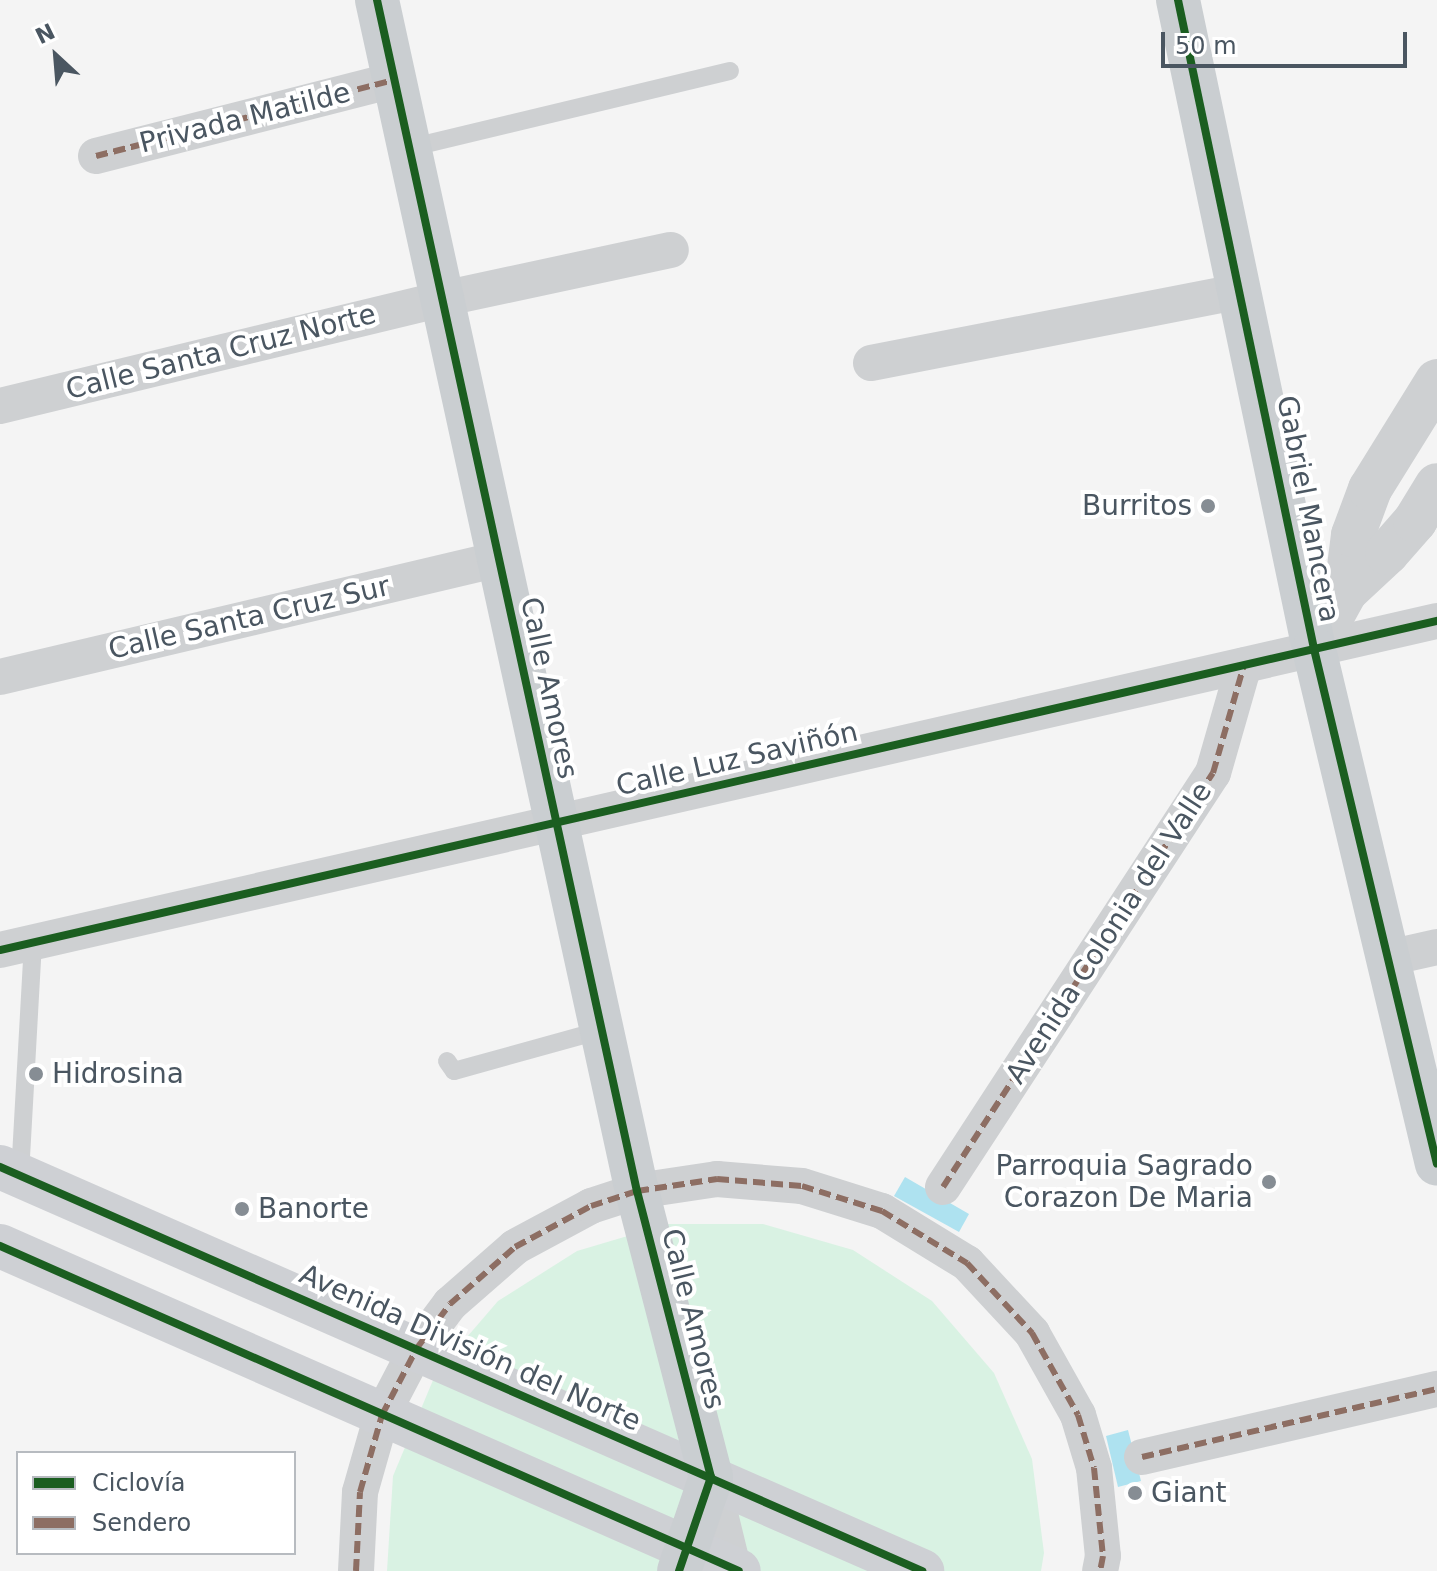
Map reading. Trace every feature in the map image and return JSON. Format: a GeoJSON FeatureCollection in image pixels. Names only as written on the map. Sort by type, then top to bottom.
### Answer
{"type":"FeatureCollection","features":[{"type":"Feature","properties":{"kind":"main road","name":"Calle Amores"},"geometry":{"type":"LineString","coordinates":[[377,0],[637,1191],[711,1477]]}},
{"type":"Feature","properties":{"kind":"main road","name":"Gabriel Mancera"},"geometry":{"type":"LineString","coordinates":[[1178,0],[1242,291],[1314,649],[1437,1164]]}},
{"type":"Feature","properties":{"kind":"main road","name":"Avenida División del Norte"},"geometry":{"type":"LineString","coordinates":[[10,1171],[922,1571]]}},
{"type":"Feature","properties":{"kind":"main road"},"geometry":{"type":"LineString","coordinates":[[0,1246],[382,1415],[683,1561],[736,1570]]}},
{"type":"Feature","properties":{"kind":"main road"},"geometry":{"type":"LineString","coordinates":[[683,1561],[711,1477]]}},
{"type":"Feature","properties":{"kind":"street","name":"Privada Matilde"},"geometry":{"type":"LineString","coordinates":[[96,156],[394,80]]}},
{"type":"Feature","properties":{"kind":"street","name":"Calle Santa Cruz Norte"},"geometry":{"type":"LineString","coordinates":[[0,406],[442,299],[671,250]]}},
{"type":"Feature","properties":{"kind":"street"},"geometry":{"type":"LineString","coordinates":[[871,363],[1242,291]]}},
{"type":"Feature","properties":{"kind":"street"},"geometry":{"type":"LineString","coordinates":[[1346,591],[1353,535],[1370,489],[1437,381]]}},
{"type":"Feature","properties":{"kind":"street"},"geometry":{"type":"LineString","coordinates":[[1314,649],[1346,591],[1387,553],[1415,521],[1437,485]]}},
{"type":"Feature","properties":{"kind":"street","name":"Calle Santa Cruz Sur"},"geometry":{"type":"LineString","coordinates":[[0,677],[499,559]]}},
{"type":"Feature","properties":{"kind":"street","name":"Calle Luz Saviñón"},"geometry":{"type":"LineString","coordinates":[[17,947],[1437,621]]}},
{"type":"Feature","properties":{"kind":"street","name":"Avenida Colonia del Valle"},"geometry":{"type":"LineString","coordinates":[[943,1187],[1213,773],[1244,665]]}},
{"type":"Feature","properties":{"kind":"street"},"geometry":{"type":"LineString","coordinates":[[1388,958],[1437,947]]}},
{"type":"Feature","properties":{"kind":"street"},"geometry":{"type":"LineString","coordinates":[[356,1571],[360,1492],[382,1415],[417,1348],[450,1304],[515,1247],[591,1206],[637,1191],[717,1179],[802,1186],[882,1211],[967,1263],[1032,1333],[1078,1415],[1094,1468],[1103,1556],[1100,1571]]}},
{"type":"Feature","properties":{"kind":"street"},"geometry":{"type":"LineString","coordinates":[[1142,1457],[1437,1389]]}},
{"type":"Feature","properties":{"kind":"street","name":"Calle Amores"},"geometry":{"type":"LineString","coordinates":[[711,1477],[736,1570]]}},
{"type":"Feature","properties":{"kind":"lane"},"geometry":{"type":"LineString","coordinates":[[409,148],[730,71]]}},
{"type":"Feature","properties":{"kind":"lane"},"geometry":{"type":"LineString","coordinates":[[10,1171],[17,947]]}},
{"type":"Feature","properties":{"kind":"lane"},"geometry":{"type":"LineString","coordinates":[[447,1061],[454,1071],[602,1030]]}},
{"type":"Feature","properties":{"kind":"green space"},"geometry":{"type":"Polygon","coordinates":[[[668,1224],[763,1224],[853,1250],[932,1301],[994,1373],[1032,1459],[1044,1553],[1041,1571],[387,1571],[393,1476],[436,1373],[498,1301],[577,1251],[668,1224]]]}},
{"type":"Feature","properties":{"kind":"water"},"geometry":{"type":"Polygon","coordinates":[[[905,1177],[969,1214],[959,1232],[894,1196],[905,1177]]]}},
{"type":"Feature","properties":{"kind":"water"},"geometry":{"type":"Polygon","coordinates":[[[1128,1430],[1141,1481],[1118,1487],[1106,1436],[1128,1430]]]}},
{"type":"Feature","properties":{"kind":"marked path"},"geometry":{"type":"LineString","coordinates":[[96,156],[394,80]]}},
{"type":"Feature","properties":{"kind":"marked path"},"geometry":{"type":"LineString","coordinates":[[943,1187],[1213,773],[1244,665]]}},
{"type":"Feature","properties":{"kind":"marked path"},"geometry":{"type":"LineString","coordinates":[[356,1571],[360,1492],[382,1415],[417,1348],[450,1304],[515,1247],[591,1206],[637,1191],[717,1179],[802,1186],[882,1211],[967,1263],[1032,1333],[1078,1415],[1094,1468],[1103,1556],[1100,1571]]}},
{"type":"Feature","properties":{"kind":"marked path"},"geometry":{"type":"LineString","coordinates":[[1142,1457],[1437,1389]]}},
{"type":"Feature","properties":{"kind":"cycle path"},"geometry":{"type":"LineString","coordinates":[[377,0],[637,1191],[711,1477],[679,1571]]}},
{"type":"Feature","properties":{"kind":"cycle path"},"geometry":{"type":"LineString","coordinates":[[1178,0],[1314,649],[1437,1164]]}},
{"type":"Feature","properties":{"kind":"cycle path"},"geometry":{"type":"LineString","coordinates":[[0,950],[1437,621]]}},
{"type":"Feature","properties":{"kind":"cycle path"},"geometry":{"type":"LineString","coordinates":[[0,1167],[922,1571]]}},
{"type":"Feature","properties":{"kind":"cycle path"},"geometry":{"type":"LineString","coordinates":[[0,1246],[739,1571]]}},
{"type":"Feature","properties":{"kind":"place","name":"Burritos"},"geometry":{"type":"Point","coordinates":[1208,506]}},
{"type":"Feature","properties":{"kind":"place","name":"Hidrosina"},"geometry":{"type":"Point","coordinates":[36,1074]}},
{"type":"Feature","properties":{"kind":"place","name":"Parroquia Sagrado Corazon De Maria"},"geometry":{"type":"Point","coordinates":[1269,1182]}},
{"type":"Feature","properties":{"kind":"place","name":"Banorte"},"geometry":{"type":"Point","coordinates":[242,1209]}},
{"type":"Feature","properties":{"kind":"place","name":"Giant"},"geometry":{"type":"Point","coordinates":[1135,1493]}}]}
